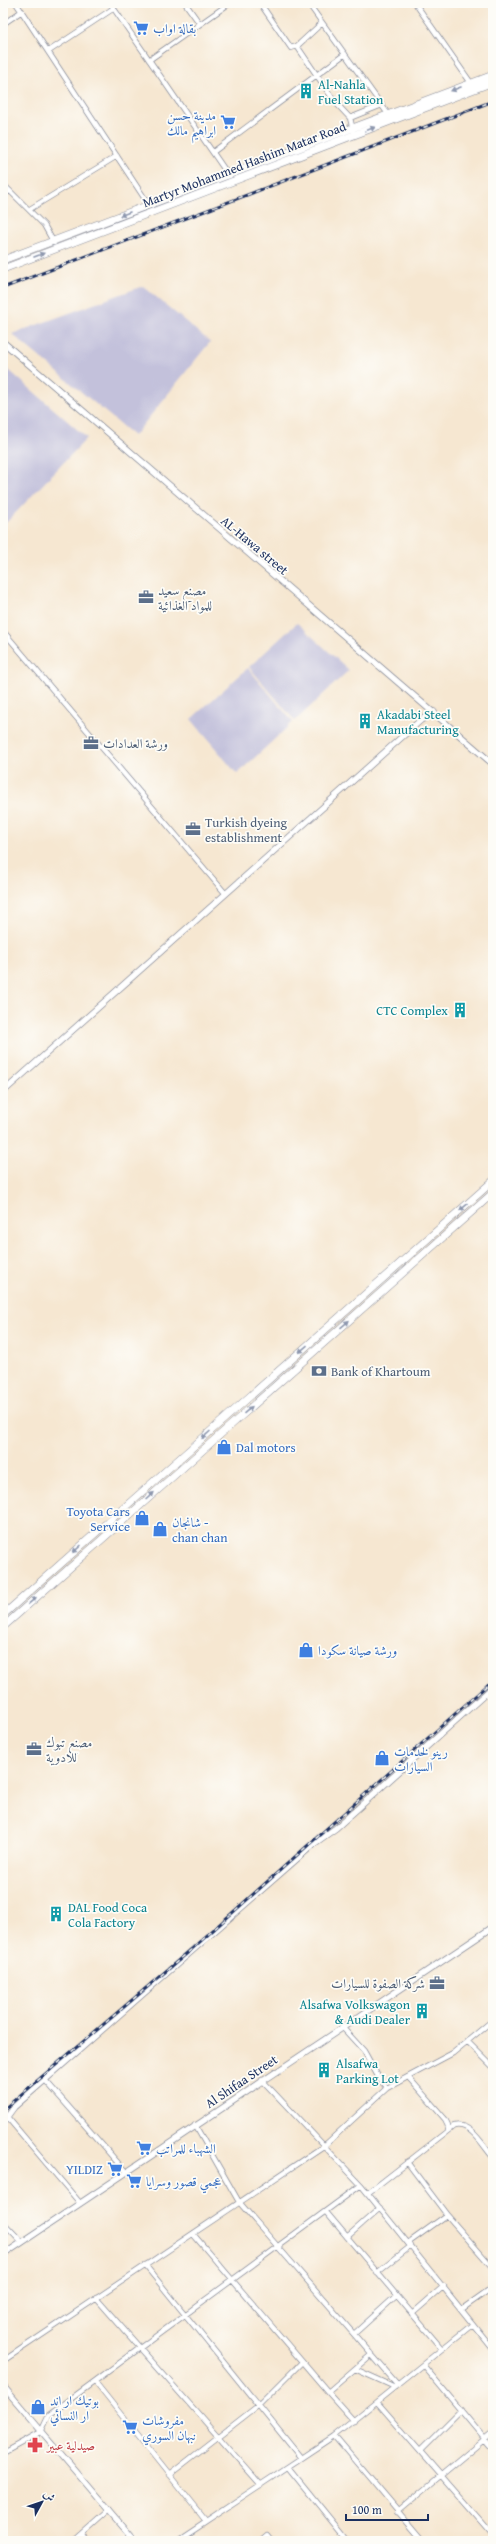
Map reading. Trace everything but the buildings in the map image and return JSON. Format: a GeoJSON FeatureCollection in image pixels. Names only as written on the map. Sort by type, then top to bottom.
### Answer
{"type":"FeatureCollection","features":[{"type":"Feature","properties":{"kind":"main road","name":"Martyr Mohammed Hashim Matar Road"},"geometry":{"type":"LineString","coordinates":[[354,131],[388,114],[493,75]]}},
{"type":"Feature","properties":{"kind":"main road","name":"Martyr Mohammed Hashim Matar Road"},"geometry":{"type":"LineString","coordinates":[[3,260],[54,245],[354,131],[493,82]]}},
{"type":"Feature","properties":{"kind":"main road","name":"Martyr Mohammed Hashim Matar Road"},"geometry":{"type":"LineString","coordinates":[[3,268],[149,205],[230,178]]}},
{"type":"Feature","properties":{"kind":"main road"},"geometry":{"type":"LineString","coordinates":[[3,1615],[493,1181]]}},
{"type":"Feature","properties":{"kind":"main road"},"geometry":{"type":"LineString","coordinates":[[3,1627],[493,1193]]}},
{"type":"Feature","properties":{"kind":"street"},"geometry":{"type":"LineString","coordinates":[[16,3],[149,205]]}},
{"type":"Feature","properties":{"kind":"street"},"geometry":{"type":"LineString","coordinates":[[110,3],[230,178]]}},
{"type":"Feature","properties":{"kind":"street"},"geometry":{"type":"LineString","coordinates":[[185,3],[200,24]]}},
{"type":"Feature","properties":{"kind":"street"},"geometry":{"type":"LineString","coordinates":[[149,60],[230,3]]}},
{"type":"Feature","properties":{"kind":"street"},"geometry":{"type":"LineString","coordinates":[[260,3],[289,46],[297,46],[322,24]]}},
{"type":"Feature","properties":{"kind":"street"},"geometry":{"type":"LineString","coordinates":[[308,3],[388,114]]}},
{"type":"Feature","properties":{"kind":"street"},"geometry":{"type":"LineString","coordinates":[[415,3],[471,83]]}},
{"type":"Feature","properties":{"kind":"street"},"geometry":{"type":"LineString","coordinates":[[49,51],[114,8]]}},
{"type":"Feature","properties":{"kind":"street"},"geometry":{"type":"LineString","coordinates":[[3,24],[22,11]]}},
{"type":"Feature","properties":{"kind":"street"},"geometry":{"type":"LineString","coordinates":[[297,46],[318,74],[335,102],[350,118],[354,131]]}},
{"type":"Feature","properties":{"kind":"street"},"geometry":{"type":"LineString","coordinates":[[213,152],[345,54]]}},
{"type":"Feature","properties":{"kind":"street"},"geometry":{"type":"LineString","coordinates":[[350,118],[382,105]]}},
{"type":"Feature","properties":{"kind":"street"},"geometry":{"type":"LineString","coordinates":[[30,209],[117,156]]}},
{"type":"Feature","properties":{"kind":"street"},"geometry":{"type":"LineString","coordinates":[[3,184],[30,209],[44,225],[54,245]]}},
{"type":"Feature","properties":{"kind":"street"},"geometry":{"type":"LineString","coordinates":[[3,194],[10,191]]}},
{"type":"Feature","properties":{"kind":"street","name":"AL-Hawa street"},"geometry":{"type":"LineString","coordinates":[[3,342],[493,764]]}},
{"type":"Feature","properties":{"kind":"street"},"geometry":{"type":"LineString","coordinates":[[3,630],[224,893]]}},
{"type":"Feature","properties":{"kind":"street"},"geometry":{"type":"LineString","coordinates":[[3,1092],[99,1008],[224,893],[421,720],[434,712]]}},
{"type":"Feature","properties":{"kind":"street"},"geometry":{"type":"LineString","coordinates":[[80,2203],[5,2120],[14,2107],[315,1843],[336,1828],[493,1687]]}},
{"type":"Feature","properties":{"kind":"street","name":"Al Shifaa Street"},"geometry":{"type":"LineString","coordinates":[[3,2255],[262,2080],[493,1927]]}},
{"type":"Feature","properties":{"kind":"street"},"geometry":{"type":"LineString","coordinates":[[3,2360],[325,2145],[388,2088],[454,2053],[493,2020]]}},
{"type":"Feature","properties":{"kind":"street"},"geometry":{"type":"LineString","coordinates":[[342,2027],[364,2051],[380,2080],[388,2088]]}},
{"type":"Feature","properties":{"kind":"street"},"geometry":{"type":"LineString","coordinates":[[467,2041],[493,2067]]}},
{"type":"Feature","properties":{"kind":"street"},"geometry":{"type":"LineString","coordinates":[[409,2078],[445,2119],[448,2126],[447,2130]]}},
{"type":"Feature","properties":{"kind":"street"},"geometry":{"type":"LineString","coordinates":[[45,2080],[126,2172]]}},
{"type":"Feature","properties":{"kind":"street"},"geometry":{"type":"LineString","coordinates":[[262,2080],[325,2145],[368,2193],[493,2349]]}},
{"type":"Feature","properties":{"kind":"street"},"geometry":{"type":"LineString","coordinates":[[195,2125],[239,2202],[372,2354],[396,2386]]}},
{"type":"Feature","properties":{"kind":"street"},"geometry":{"type":"LineString","coordinates":[[368,2193],[454,2126],[464,2125],[493,2157]]}},
{"type":"Feature","properties":{"kind":"street"},"geometry":{"type":"LineString","coordinates":[[407,2162],[447,2215],[493,2268]]}},
{"type":"Feature","properties":{"kind":"street"},"geometry":{"type":"LineString","coordinates":[[3,2453],[41,2432],[49,2415],[186,2316],[361,2185]]}},
{"type":"Feature","properties":{"kind":"street"},"geometry":{"type":"LineString","coordinates":[[347,2237],[380,2208]]}},
{"type":"Feature","properties":{"kind":"street"},"geometry":{"type":"LineString","coordinates":[[326,2212],[442,2350]]}},
{"type":"Feature","properties":{"kind":"street"},"geometry":{"type":"LineString","coordinates":[[377,2273],[410,2244],[447,2215]]}},
{"type":"Feature","properties":{"kind":"street"},"geometry":{"type":"LineString","coordinates":[[3,2222],[22,2242]]}},
{"type":"Feature","properties":{"kind":"street"},"geometry":{"type":"LineString","coordinates":[[193,2234],[302,2362],[354,2420]]}},
{"type":"Feature","properties":{"kind":"street"},"geometry":{"type":"LineString","coordinates":[[145,2266],[302,2458]]}},
{"type":"Feature","properties":{"kind":"street"},"geometry":{"type":"LineString","coordinates":[[412,2314],[444,2286]]}},
{"type":"Feature","properties":{"kind":"street"},"geometry":{"type":"LineString","coordinates":[[462,2309],[493,2287]]}},
{"type":"Feature","properties":{"kind":"street"},"geometry":{"type":"LineString","coordinates":[[354,2334],[396,2296]]}},
{"type":"Feature","properties":{"kind":"street"},"geometry":{"type":"LineString","coordinates":[[96,2298],[261,2484]]}},
{"type":"Feature","properties":{"kind":"street"},"geometry":{"type":"LineString","coordinates":[[176,2541],[334,2436],[473,2324]]}},
{"type":"Feature","properties":{"kind":"street"},"geometry":{"type":"LineString","coordinates":[[328,2392],[372,2354]]}},
{"type":"Feature","properties":{"kind":"street"},"geometry":{"type":"LineString","coordinates":[[169,2475],[259,2405],[302,2362]]}},
{"type":"Feature","properties":{"kind":"street"},"geometry":{"type":"LineString","coordinates":[[423,2365],[493,2449]]}},
{"type":"Feature","properties":{"kind":"street"},"geometry":{"type":"LineString","coordinates":[[355,2369],[396,2386]]}},
{"type":"Feature","properties":{"kind":"street"},"geometry":{"type":"LineString","coordinates":[[95,2382],[206,2521]]}},
{"type":"Feature","properties":{"kind":"street"},"geometry":{"type":"LineString","coordinates":[[3,2386],[135,2541]]}},
{"type":"Feature","properties":{"kind":"street"},"geometry":{"type":"LineString","coordinates":[[377,2402],[493,2535]]}},
{"type":"Feature","properties":{"kind":"street"},"geometry":{"type":"LineString","coordinates":[[420,2451],[461,2410]]}},
{"type":"Feature","properties":{"kind":"street"},"geometry":{"type":"LineString","coordinates":[[397,2512],[493,2432]]}},
{"type":"Feature","properties":{"kind":"street"},"geometry":{"type":"LineString","coordinates":[[334,2436],[423,2541]]}},
{"type":"Feature","properties":{"kind":"street"},"geometry":{"type":"LineString","coordinates":[[288,2467],[348,2541]]}},
{"type":"Feature","properties":{"kind":"street"},"geometry":{"type":"LineString","coordinates":[[74,2541],[109,2510]]}},
{"type":"Feature","properties":{"kind":"street"},"geometry":{"type":"LineString","coordinates":[[83,2533],[89,2541]]}},
{"type":"Feature","properties":{"kind":"street"},"geometry":{"type":"LineString","coordinates":[[260,2541],[267,2535],[272,2541]]}},
{"type":"Feature","properties":{"kind":"shaded area"},"geometry":{"type":"Polygon","coordinates":[[[143,286],[210,342],[134,436],[12,334],[143,286]]]}},
{"type":"Feature","properties":{"kind":"shaded area"},"geometry":{"type":"Polygon","coordinates":[[[3,365],[87,438],[3,526],[3,365]]]}},
{"type":"Feature","properties":{"kind":"shaded area"},"geometry":{"type":"Polygon","coordinates":[[[297,623],[349,670],[295,721],[249,667],[297,623]]]}},
{"type":"Feature","properties":{"kind":"shaded area"},"geometry":{"type":"Polygon","coordinates":[[[248,668],[293,722],[237,774],[191,719],[248,668]]]}},
{"type":"Feature","properties":{"kind":"railway"},"geometry":{"type":"LineString","coordinates":[[3,288],[493,101]]}},
{"type":"Feature","properties":{"kind":"railway"},"geometry":{"type":"LineString","coordinates":[[3,2110],[192,1949],[493,1680]]}},
{"type":"Feature","properties":{"kind":"place","name":"بقالة اواب"},"geometry":{"type":"Point","coordinates":[141,28]}},
{"type":"Feature","properties":{"kind":"place","name":"Al-Nahla Fuel Station"},"geometry":{"type":"Point","coordinates":[306,91]}},
{"type":"Feature","properties":{"kind":"place","name":"مدينة حسن ابراهيم مالك"},"geometry":{"type":"Point","coordinates":[228,122]}},
{"type":"Feature","properties":{"kind":"place","name":"مصنع سعيد للمواد الغذائية"},"geometry":{"type":"Point","coordinates":[146,597]}},
{"type":"Feature","properties":{"kind":"place","name":"Akadabi Steel Manufacturing"},"geometry":{"type":"Point","coordinates":[365,721]}},
{"type":"Feature","properties":{"kind":"place","name":"ورشة العدادات"},"geometry":{"type":"Point","coordinates":[91,743]}},
{"type":"Feature","properties":{"kind":"place","name":"Turkish dyeing establishment"},"geometry":{"type":"Point","coordinates":[193,829]}},
{"type":"Feature","properties":{"kind":"place","name":"CTC Complex"},"geometry":{"type":"Point","coordinates":[460,1010]}},
{"type":"Feature","properties":{"kind":"place","name":"Bank of Khartoum"},"geometry":{"type":"Point","coordinates":[319,1371]}},
{"type":"Feature","properties":{"kind":"place","name":"Dal motors"},"geometry":{"type":"Point","coordinates":[224,1447]}},
{"type":"Feature","properties":{"kind":"place","name":"Toyota Cars Service"},"geometry":{"type":"Point","coordinates":[142,1518]}},
{"type":"Feature","properties":{"kind":"place","name":"شانجان - chan chan"},"geometry":{"type":"Point","coordinates":[160,1529]}},
{"type":"Feature","properties":{"kind":"place","name":"ورشة صيانة سكودا"},"geometry":{"type":"Point","coordinates":[306,1650]}},
{"type":"Feature","properties":{"kind":"place","name":"مصنع تبوك للادوية"},"geometry":{"type":"Point","coordinates":[34,1749]}},
{"type":"Feature","properties":{"kind":"place","name":"رينو لخدمات السيارات"},"geometry":{"type":"Point","coordinates":[382,1758]}},
{"type":"Feature","properties":{"kind":"place","name":"DAL Food Coca Cola Factory"},"geometry":{"type":"Point","coordinates":[56,1914]}},
{"type":"Feature","properties":{"kind":"place","name":"شركة الصفوة للسيارات"},"geometry":{"type":"Point","coordinates":[437,1983]}},
{"type":"Feature","properties":{"kind":"place","name":"Alsafwa Volkswagon & Audi Dealer"},"geometry":{"type":"Point","coordinates":[422,2011]}},
{"type":"Feature","properties":{"kind":"place","name":"Alsafwa Parking Lot"},"geometry":{"type":"Point","coordinates":[324,2070]}},
{"type":"Feature","properties":{"kind":"place","name":"الشهباء للمراتب"},"geometry":{"type":"Point","coordinates":[144,2148]}},
{"type":"Feature","properties":{"kind":"place","name":"YILDIZ"},"geometry":{"type":"Point","coordinates":[115,2169]}},
{"type":"Feature","properties":{"kind":"place","name":"عجمي قصور وسرايا"},"geometry":{"type":"Point","coordinates":[134,2181]}},
{"type":"Feature","properties":{"kind":"place","name":"بوتيك ار اند ار النسائي"},"geometry":{"type":"Point","coordinates":[38,2407]}},
{"type":"Feature","properties":{"kind":"place","name":"مفروشات نبهان السوري"},"geometry":{"type":"Point","coordinates":[130,2427]}},
{"type":"Feature","properties":{"kind":"place","name":"صيدلية عبير"},"geometry":{"type":"Point","coordinates":[35,2445]}}]}
